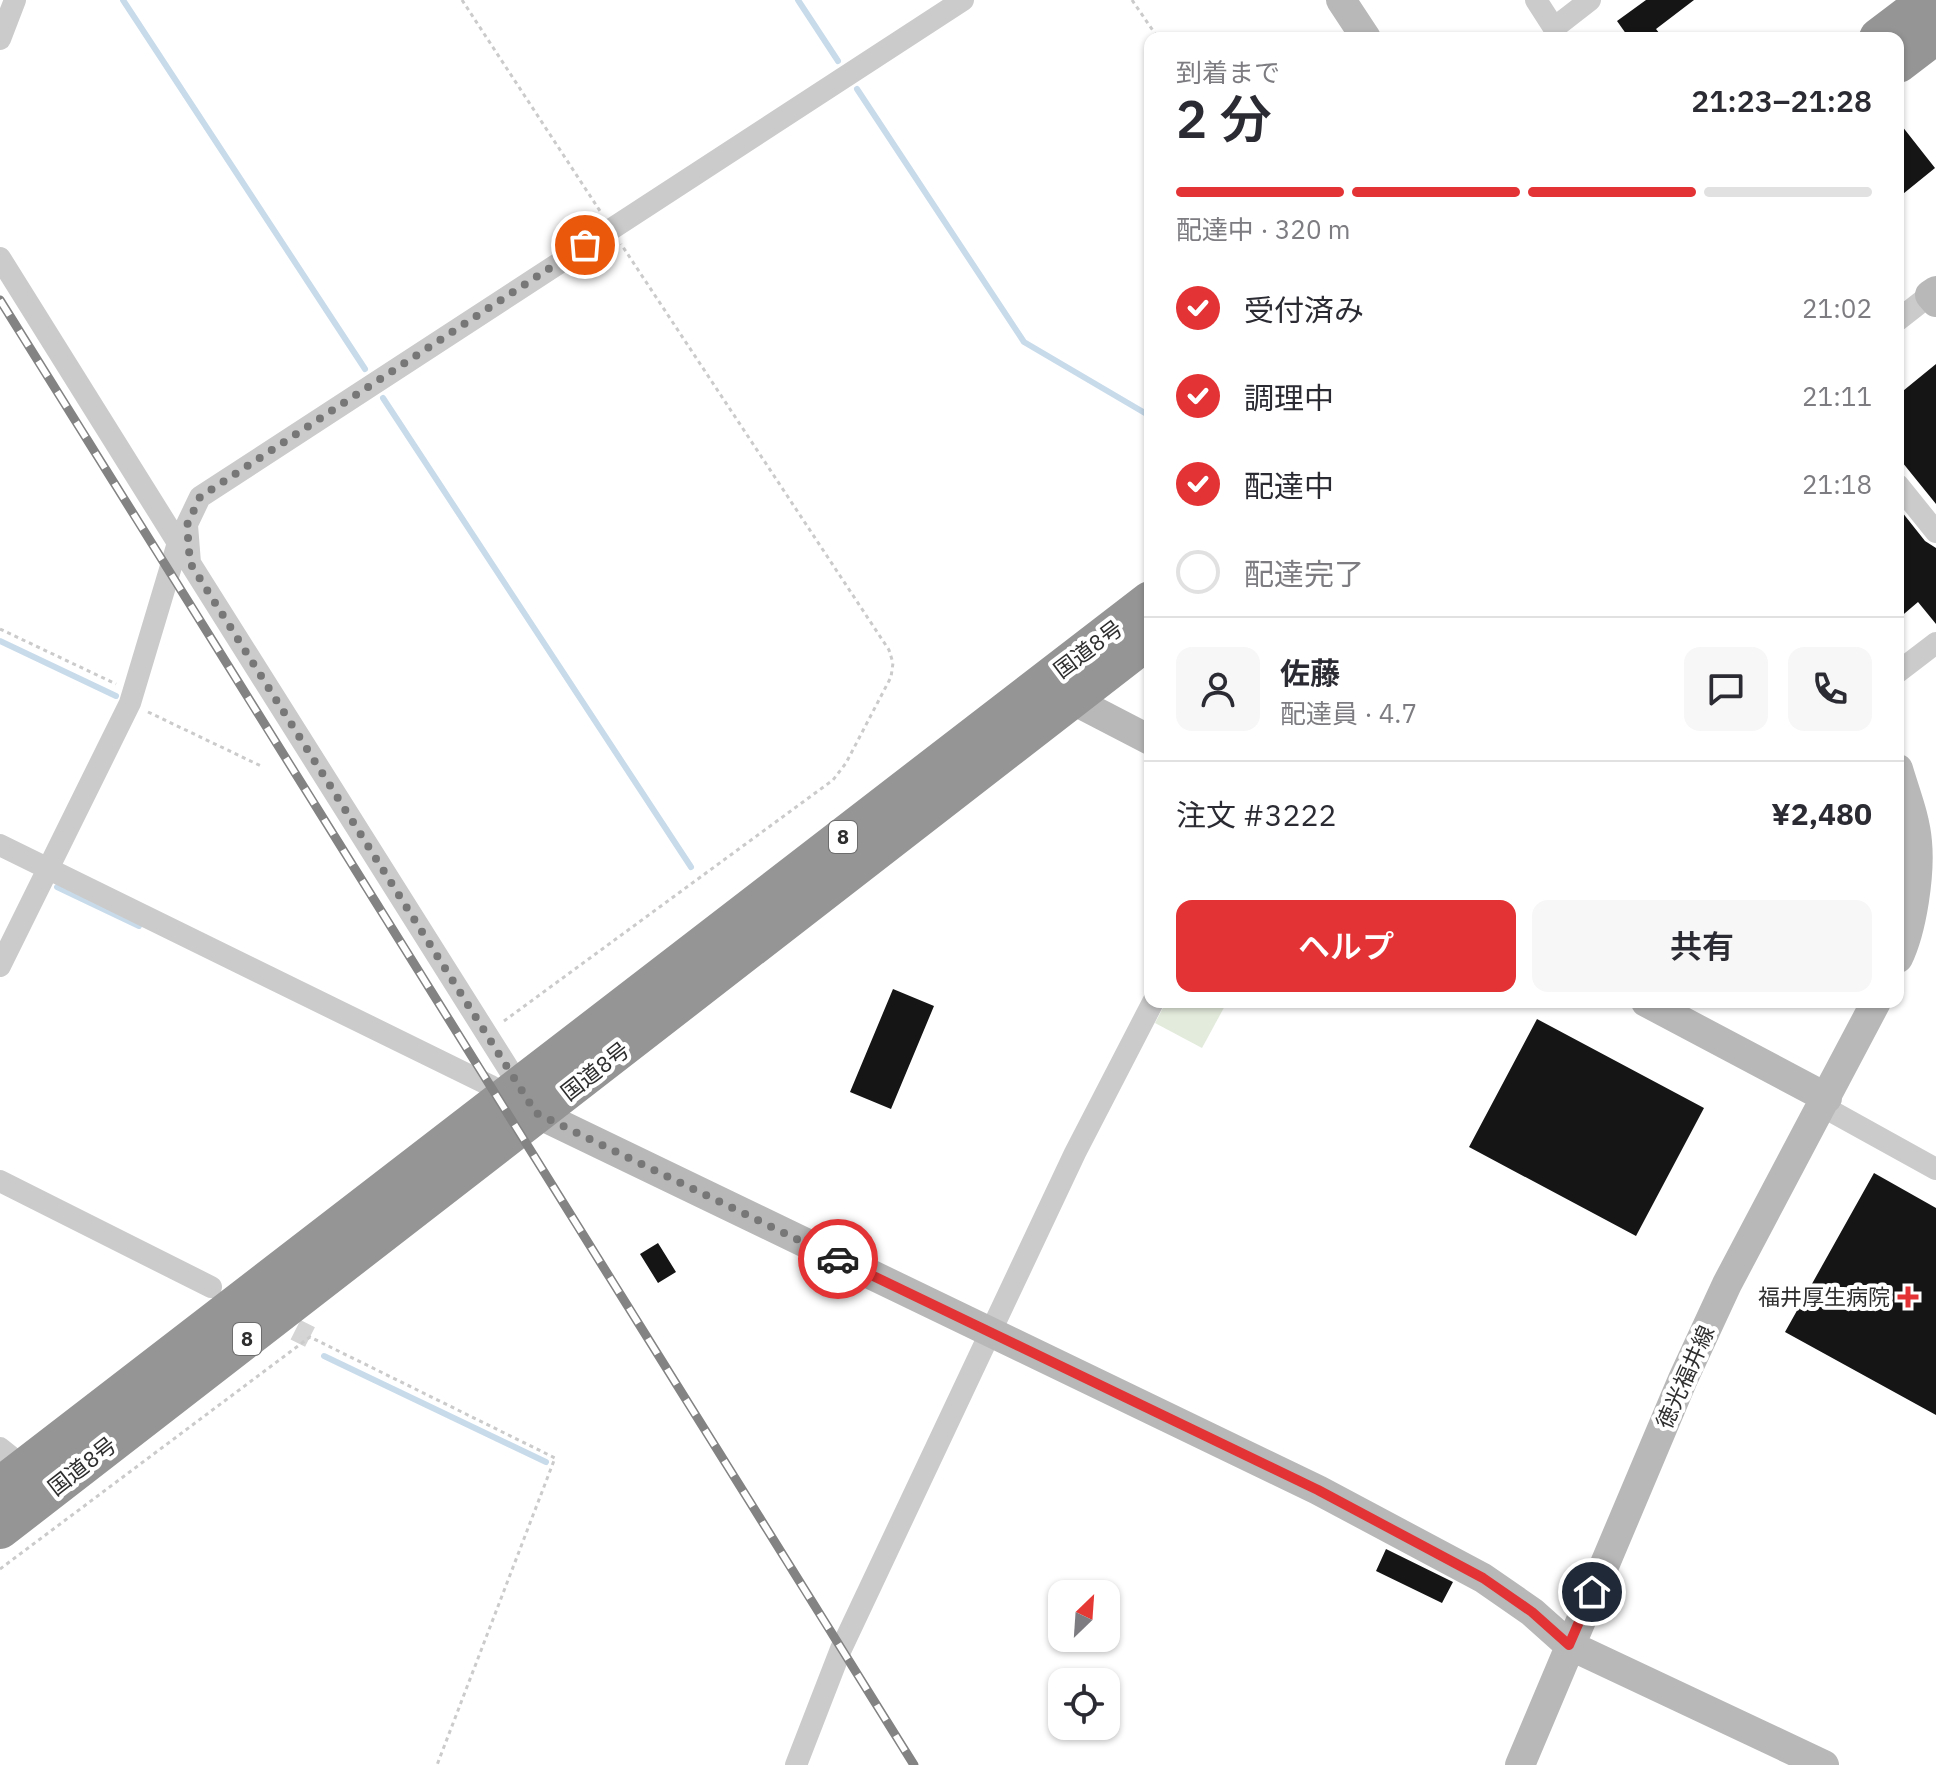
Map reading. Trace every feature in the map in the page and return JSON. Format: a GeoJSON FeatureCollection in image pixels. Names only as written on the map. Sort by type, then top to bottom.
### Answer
{"type":"FeatureCollection","features":[{"type":"Feature","properties":{"kind":"highway"},"geometry":{"type":"LineString","coordinates":[[1887,32],[1929,0]]}},
{"type":"Feature","properties":{"kind":"highway"},"geometry":{"type":"LineString","coordinates":[[1904,58],[1936,34]]}},
{"type":"Feature","properties":{"kind":"highway","name":"国道8号"},"geometry":{"type":"LineString","coordinates":[[544,1096],[1144,606]]}},
{"type":"Feature","properties":{"kind":"highway","name":"国道8号"},"geometry":{"type":"LineString","coordinates":[[8,1468],[484,1134],[544,1096],[1144,643]]}},
{"type":"Feature","properties":{"kind":"highway","name":"国道8号"},"geometry":{"type":"LineString","coordinates":[[0,1529],[484,1134]]}},
{"type":"Feature","properties":{"kind":"street"},"geometry":{"type":"LineString","coordinates":[[0,39],[15,0]]}},
{"type":"Feature","properties":{"kind":"street"},"geometry":{"type":"LineString","coordinates":[[0,966],[132,698],[182,534],[200,497],[963,0]]}},
{"type":"Feature","properties":{"kind":"street"},"geometry":{"type":"LineString","coordinates":[[1341,0],[1362,32]]}},
{"type":"Feature","properties":{"kind":"street"},"geometry":{"type":"LineString","coordinates":[[1536,0],[1554,28],[1590,0]]}},
{"type":"Feature","properties":{"kind":"street"},"geometry":{"type":"LineString","coordinates":[[0,258],[182,534],[190,563],[486,1034],[544,1096]]}},
{"type":"Feature","properties":{"kind":"street"},"geometry":{"type":"LineString","coordinates":[[1904,316],[1934,296]]}},
{"type":"Feature","properties":{"kind":"street"},"geometry":{"type":"LineString","coordinates":[[1904,492],[1936,532]]}},
{"type":"Feature","properties":{"kind":"street"},"geometry":{"type":"LineString","coordinates":[[1904,667],[1936,643]]}},
{"type":"Feature","properties":{"kind":"street"},"geometry":{"type":"LineString","coordinates":[[1071,699],[1144,737]]}},
{"type":"Feature","properties":{"kind":"street"},"geometry":{"type":"LineString","coordinates":[[1904,781],[1925,821],[1918,845],[1913,905],[1904,946]]}},
{"type":"Feature","properties":{"kind":"street"},"geometry":{"type":"LineString","coordinates":[[0,845],[489,1085],[544,1096],[990,1332],[1318,1490],[1469,1571],[1532,1612],[1569,1645],[1824,1765]]}},
{"type":"Feature","properties":{"kind":"street"},"geometry":{"type":"LineString","coordinates":[[796,1765],[841,1649],[1075,1153],[1150,1008]]}},
{"type":"Feature","properties":{"kind":"street"},"geometry":{"type":"LineString","coordinates":[[1657,1008],[1825,1102],[1936,1169]]}},
{"type":"Feature","properties":{"kind":"street","name":"徳光福井線"},"geometry":{"type":"LineString","coordinates":[[1520,1765],[1683,1379],[1727,1284],[1873,1008]]}},
{"type":"Feature","properties":{"kind":"street"},"geometry":{"type":"LineString","coordinates":[[0,1181],[211,1287]]}},
{"type":"Feature","properties":{"kind":"path"},"geometry":{"type":"LineString","coordinates":[[462,0],[889,650],[893,663],[891,677],[846,763],[833,780],[486,1034]]}},
{"type":"Feature","properties":{"kind":"path"},"geometry":{"type":"LineString","coordinates":[[1132,0],[1154,32]]}},
{"type":"Feature","properties":{"kind":"path"},"geometry":{"type":"LineString","coordinates":[[0,629],[261,766]]}},
{"type":"Feature","properties":{"kind":"path"},"geometry":{"type":"LineString","coordinates":[[0,1569],[310,1337],[555,1458],[437,1765]]}},
{"type":"Feature","properties":{"kind":"green space"},"geometry":{"type":"Polygon","coordinates":[[[1163,1008],[1224,1008],[1202,1048],[1155,1023],[1163,1008]]]}},
{"type":"Feature","properties":{"kind":"building"},"geometry":{"type":"Polygon","coordinates":[[[1646,0],[1694,0],[1656,29],[1658,32],[1625,32],[1617,21],[1646,0]]]}},
{"type":"Feature","properties":{"kind":"building"},"geometry":{"type":"Polygon","coordinates":[[[1904,129],[1935,168],[1904,193],[1904,129]]]}},
{"type":"Feature","properties":{"kind":"building"},"geometry":{"type":"Polygon","coordinates":[[[1936,364],[1936,504],[1904,464],[1904,390],[1936,364]]]}},
{"type":"Feature","properties":{"kind":"building"},"geometry":{"type":"Polygon","coordinates":[[[1904,515],[1925,541],[1936,548],[1936,624],[1918,602],[1904,614],[1904,515]]]}},
{"type":"Feature","properties":{"kind":"building"},"geometry":{"type":"Polygon","coordinates":[[[893,989],[934,1006],[891,1109],[850,1092],[893,989]]]}},
{"type":"Feature","properties":{"kind":"building"},"geometry":{"type":"Polygon","coordinates":[[[1537,1019],[1704,1108],[1636,1236],[1469,1147],[1537,1019]]]}},
{"type":"Feature","properties":{"kind":"building","name":"福井厚生病院"},"geometry":{"type":"Polygon","coordinates":[[[1874,1173],[1936,1208],[1936,1415],[1785,1332],[1874,1173]]]}},
{"type":"Feature","properties":{"kind":"building"},"geometry":{"type":"Polygon","coordinates":[[[658,1243],[676,1272],[658,1283],[640,1254],[658,1243]]]}},
{"type":"Feature","properties":{"kind":"building"},"geometry":{"type":"Polygon","coordinates":[[[1386,1549],[1453,1582],[1442,1603],[1376,1571],[1386,1549]]]}},
{"type":"Feature","properties":{"kind":"waterway"},"geometry":{"type":"LineString","coordinates":[[123,0],[365,369]]}},
{"type":"Feature","properties":{"kind":"waterway"},"geometry":{"type":"LineString","coordinates":[[798,0],[838,61]]}},
{"type":"Feature","properties":{"kind":"waterway"},"geometry":{"type":"LineString","coordinates":[[857,89],[1024,342],[1144,412]]}},
{"type":"Feature","properties":{"kind":"waterway"},"geometry":{"type":"LineString","coordinates":[[383,398],[691,867]]}},
{"type":"Feature","properties":{"kind":"waterway"},"geometry":{"type":"LineString","coordinates":[[0,641],[116,696]]}},
{"type":"Feature","properties":{"kind":"waterway"},"geometry":{"type":"LineString","coordinates":[[57,887],[139,926]]}},
{"type":"Feature","properties":{"kind":"waterway"},"geometry":{"type":"LineString","coordinates":[[324,1356],[546,1462]]}},
{"type":"Feature","properties":{"kind":"tunnel"},"geometry":{"type":"LineString","coordinates":[[266,1315],[310,1337]]}},
{"type":"Feature","properties":{"kind":"railway"},"geometry":{"type":"LineString","coordinates":[[0,300],[914,1765]]}},
{"type":"Feature","properties":{"kind":"way so far"},"geometry":{"type":"LineString","coordinates":[[585,245],[200,497],[187,525],[190,563],[536,1113],[838,1259]]}},
{"type":"Feature","properties":{"kind":"place","name":"福井厚生病院"},"geometry":{"type":"Point","coordinates":[1908,1297]}},
{"type":"Feature","properties":{"kind":"route"},"geometry":{"type":"LineString","coordinates":[[838,1259],[1318,1490],[1483,1578],[1532,1612],[1569,1645],[1592,1592]]}}]}
